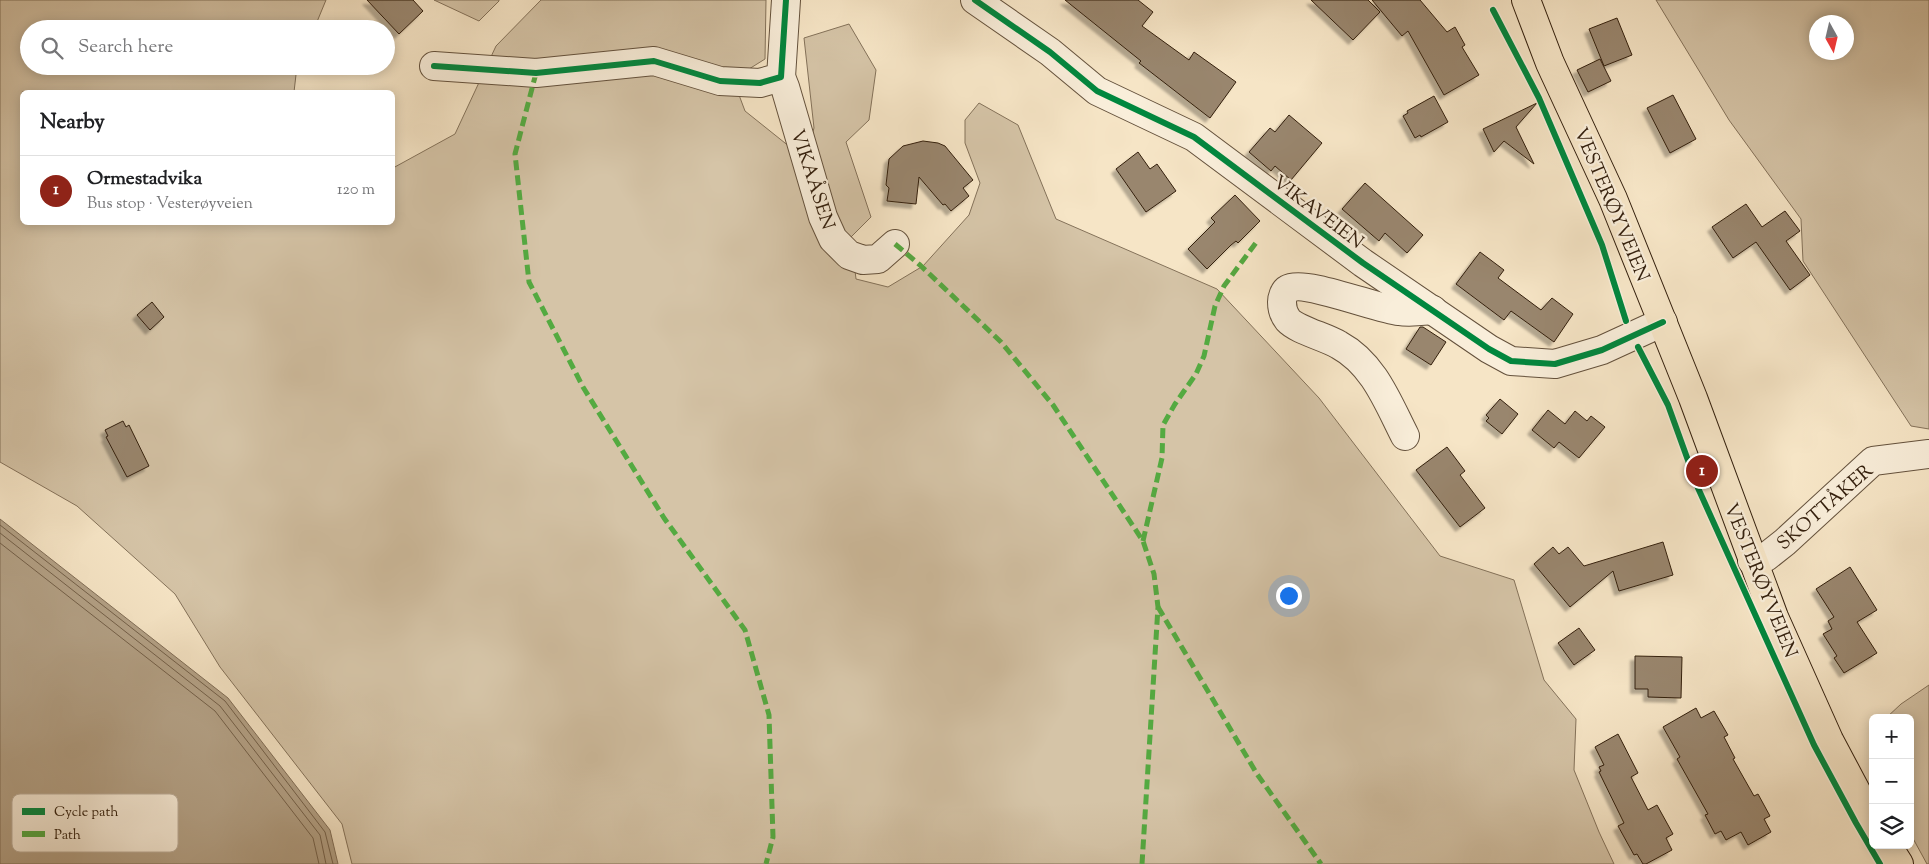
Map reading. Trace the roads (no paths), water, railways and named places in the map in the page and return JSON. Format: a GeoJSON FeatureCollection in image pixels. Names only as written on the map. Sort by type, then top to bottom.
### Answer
{"type":"FeatureCollection","features":[{"type":"Feature","properties":{"kind":"main road","name":"VESTERØYVEIEN"},"geometry":{"type":"LineString","coordinates":[[1526,0],[1550,63],[1614,199],[1693,398],[1774,617],[1830,740],[1869,815]]}},
{"type":"Feature","properties":{"kind":"main road"},"geometry":{"type":"LineString","coordinates":[[1890,849],[1899,864]]}},
{"type":"Feature","properties":{"kind":"street"},"geometry":{"type":"LineString","coordinates":[[434,66],[536,73],[654,61],[720,81],[760,83],[781,77],[786,0]]}},
{"type":"Feature","properties":{"kind":"street","name":"VIKAVEIEN"},"geometry":{"type":"LineString","coordinates":[[975,0],[1050,52],[1097,91],[1194,137],[1363,263],[1489,349],[1511,361],[1555,364],[1602,350],[1662,322]]}},
{"type":"Feature","properties":{"kind":"street","name":"VIKAÅSEN"},"geometry":{"type":"LineString","coordinates":[[781,77],[823,217],[833,238],[843,250],[858,260],[878,258],[895,244]]}},
{"type":"Feature","properties":{"kind":"street"},"geometry":{"type":"LineString","coordinates":[[1405,436],[1379,384],[1371,373],[1340,345],[1290,322],[1283,312],[1282,301],[1285,291],[1298,286],[1398,311],[1433,310]]}},
{"type":"Feature","properties":{"kind":"street","name":"SKOTTÅKER"},"geometry":{"type":"LineString","coordinates":[[1752,561],[1766,557],[1785,542],[1873,461],[1929,454]]}},
{"type":"Feature","properties":{"kind":"water"},"geometry":{"type":"Polygon","coordinates":[[[0,519],[228,698],[330,830],[338,864],[0,864],[0,519]]]}},
{"type":"Feature","properties":{"kind":"place","name":"Ormestadvika"},"geometry":{"type":"Point","coordinates":[1702,471]}}]}
